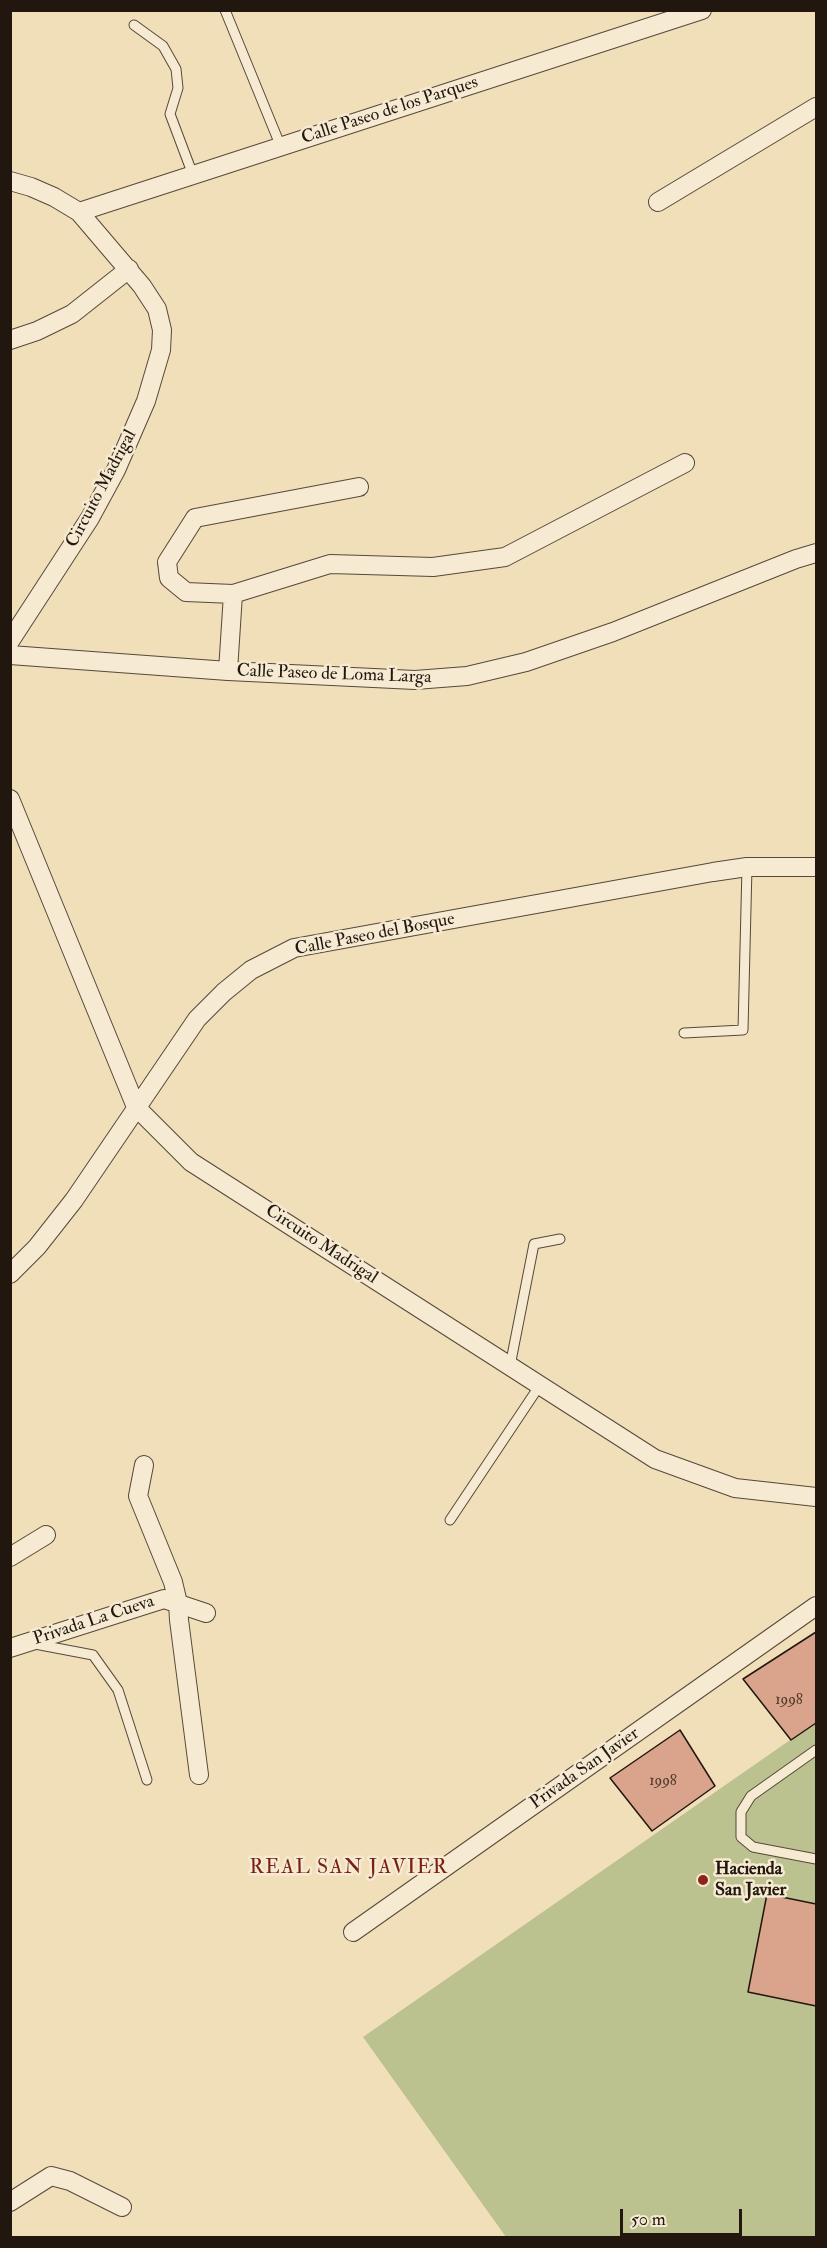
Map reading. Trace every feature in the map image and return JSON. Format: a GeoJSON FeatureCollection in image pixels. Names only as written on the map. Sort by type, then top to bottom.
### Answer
{"type":"FeatureCollection","features":[{"type":"Feature","properties":{"kind":"street","name":"Calle Paseo de los Parques"},"geometry":{"type":"LineString","coordinates":[[79,212],[702,10]]}},
{"type":"Feature","properties":{"kind":"street"},"geometry":{"type":"LineString","coordinates":[[658,202],[816,108]]}},
{"type":"Feature","properties":{"kind":"street","name":"Circuito Madrigal"},"geometry":{"type":"LineString","coordinates":[[10,181],[46,194],[79,212],[142,286],[157,309],[162,330],[160,350],[146,401],[116,470],[90,518],[10,641]]}},
{"type":"Feature","properties":{"kind":"street"},"geometry":{"type":"LineString","coordinates":[[10,339],[37,331],[72,314],[129,269]]}},
{"type":"Feature","properties":{"kind":"street"},"geometry":{"type":"LineString","coordinates":[[359,487],[195,518],[167,562],[169,578],[186,592],[233,594],[330,564],[433,567],[505,557],[685,463]]}},
{"type":"Feature","properties":{"kind":"street","name":"Calle Paseo de Loma Larga"},"geometry":{"type":"LineString","coordinates":[[10,655],[228,671],[415,680],[467,676],[526,662],[570,647],[816,553]]}},
{"type":"Feature","properties":{"kind":"street"},"geometry":{"type":"LineString","coordinates":[[228,671],[233,594]]}},
{"type":"Feature","properties":{"kind":"street","name":"Circuito Madrigal"},"geometry":{"type":"LineString","coordinates":[[10,799],[16,830],[136,1107],[191,1162],[655,1459],[735,1488],[814,1500]]}},
{"type":"Feature","properties":{"kind":"street","name":"Calle Paseo del Bosque"},"geometry":{"type":"LineString","coordinates":[[10,1274],[37,1246],[74,1200],[196,1019],[251,970],[294,948],[713,872],[747,867],[816,867]]}},
{"type":"Feature","properties":{"kind":"street","name":"Privada La Cueva"},"geometry":{"type":"LineString","coordinates":[[144,1465],[138,1496],[173,1582],[178,1603]]}},
{"type":"Feature","properties":{"kind":"street"},"geometry":{"type":"LineString","coordinates":[[10,1557],[46,1535]]}},
{"type":"Feature","properties":{"kind":"street","name":"Privada La Cueva"},"geometry":{"type":"LineString","coordinates":[[18,1645],[164,1599],[206,1613]]}},
{"type":"Feature","properties":{"kind":"street"},"geometry":{"type":"LineString","coordinates":[[178,1603],[199,1775]]}},
{"type":"Feature","properties":{"kind":"street","name":"Privada San Javier"},"geometry":{"type":"LineString","coordinates":[[353,1932],[816,1606]]}},
{"type":"Feature","properties":{"kind":"street"},"geometry":{"type":"LineString","coordinates":[[10,2202],[51,2176],[70,2181],[122,2206]]}},
{"type":"Feature","properties":{"kind":"lane"},"geometry":{"type":"LineString","coordinates":[[225,10],[281,147]]}},
{"type":"Feature","properties":{"kind":"lane"},"geometry":{"type":"LineString","coordinates":[[134,25],[164,46],[176,69],[178,88],[170,114],[194,175]]}},
{"type":"Feature","properties":{"kind":"lane"},"geometry":{"type":"LineString","coordinates":[[684,1033],[743,1030],[747,867]]}},
{"type":"Feature","properties":{"kind":"lane"},"geometry":{"type":"LineString","coordinates":[[510,1366],[534,1244],[560,1239]]}},
{"type":"Feature","properties":{"kind":"lane"},"geometry":{"type":"LineString","coordinates":[[450,1520],[540,1385]]}},
{"type":"Feature","properties":{"kind":"lane"},"geometry":{"type":"LineString","coordinates":[[18,1645],[93,1655],[118,1690],[147,1780]]}},
{"type":"Feature","properties":{"kind":"lane"},"geometry":{"type":"LineString","coordinates":[[816,1750],[751,1796],[741,1812],[741,1837],[753,1847],[816,1859]]}},
{"type":"Feature","properties":{"kind":"green space","name":"Hacienda San Javier"},"geometry":{"type":"Polygon","coordinates":[[[816,1722],[816,2237],[506,2237],[363,2037],[816,1722]]]}},
{"type":"Feature","properties":{"kind":"building"},"geometry":{"type":"Polygon","coordinates":[[[816,1632],[816,1723],[791,1740],[743,1679],[816,1632]]]}},
{"type":"Feature","properties":{"kind":"building"},"geometry":{"type":"Polygon","coordinates":[[[680,1730],[715,1786],[652,1831],[610,1778],[680,1730]]]}},
{"type":"Feature","properties":{"kind":"building"},"geometry":{"type":"Polygon","coordinates":[[[767,1894],[816,1904],[816,2006],[748,1992],[767,1894]]]}},
{"type":"Feature","properties":{"kind":"place","name":"Hacienda San Javier"},"geometry":{"type":"Point","coordinates":[703,1880]}},
{"type":"Feature","properties":{"kind":"district","name":"REAL SAN JAVIER"},"geometry":{"type":"Point","coordinates":[349,1869]}}]}
